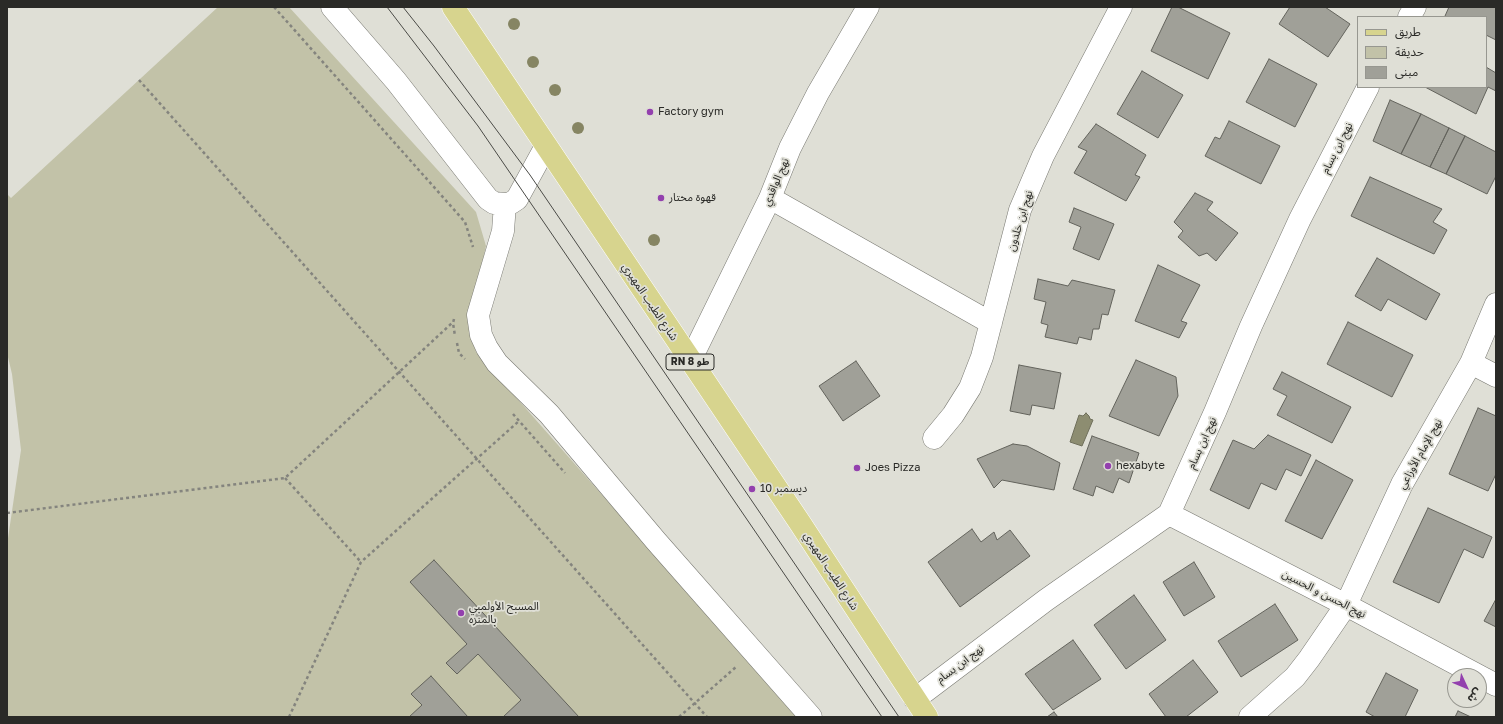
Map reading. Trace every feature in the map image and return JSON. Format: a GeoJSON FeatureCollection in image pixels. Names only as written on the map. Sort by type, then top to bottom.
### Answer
{"type":"FeatureCollection","features":[{"type":"Feature","properties":{"kind":"main road","name":"شارع الطيب المهيري"},"geometry":{"type":"LineString","coordinates":[[453,7],[800,523],[927,717]]}},
{"type":"Feature","properties":{"kind":"street"},"geometry":{"type":"LineString","coordinates":[[332,7],[396,81],[488,199],[494,203],[505,204],[517,199],[546,146]]}},
{"type":"Feature","properties":{"kind":"street","name":"نهج الواقدي"},"geometry":{"type":"LineString","coordinates":[[690,360],[770,198],[790,148],[818,92],[868,7]]}},
{"type":"Feature","properties":{"kind":"street","name":"نهج ابن خلدون"},"geometry":{"type":"LineString","coordinates":[[934,438],[953,415],[970,388],[982,357],[1020,210],[1043,156],[1121,7]]}},
{"type":"Feature","properties":{"kind":"street"},"geometry":{"type":"LineString","coordinates":[[1410,16],[1415,7]]}},
{"type":"Feature","properties":{"kind":"street","name":"نهج ابن بسام"},"geometry":{"type":"LineString","coordinates":[[915,699],[1046,600],[1169,514],[1216,412],[1251,326],[1300,219],[1367,88]]}},
{"type":"Feature","properties":{"kind":"street"},"geometry":{"type":"LineString","coordinates":[[770,198],[991,323]]}},
{"type":"Feature","properties":{"kind":"street"},"geometry":{"type":"LineString","coordinates":[[505,204],[503,231],[478,315],[481,335],[487,348],[497,363],[549,414],[656,541],[810,717]]}},
{"type":"Feature","properties":{"kind":"street","name":"نهج الإمام الأوزاعي"},"geometry":{"type":"LineString","coordinates":[[1250,717],[1295,677],[1346,605],[1402,484],[1471,363],[1496,304]]}},
{"type":"Feature","properties":{"kind":"street"},"geometry":{"type":"LineString","coordinates":[[1471,363],[1496,376]]}},
{"type":"Feature","properties":{"kind":"street","name":"نهج الحسن و الحسين"},"geometry":{"type":"LineString","coordinates":[[1169,514],[1346,605],[1464,668]]}},
{"type":"Feature","properties":{"kind":"street","name":"نهج الحسن و الحسين"},"geometry":{"type":"LineString","coordinates":[[1487,680],[1496,685]]}},
{"type":"Feature","properties":{"kind":"path"},"geometry":{"type":"LineString","coordinates":[[274,7],[465,222]]}},
{"type":"Feature","properties":{"kind":"path"},"geometry":{"type":"LineString","coordinates":[[138,80],[707,717]]}},
{"type":"Feature","properties":{"kind":"path"},"geometry":{"type":"LineString","coordinates":[[7,513],[285,478],[453,323]]}},
{"type":"Feature","properties":{"kind":"path"},"geometry":{"type":"LineString","coordinates":[[290,717],[361,562],[519,421]]}},
{"type":"Feature","properties":{"kind":"path"},"geometry":{"type":"LineString","coordinates":[[285,478],[361,562]]}},
{"type":"Feature","properties":{"kind":"path"},"geometry":{"type":"LineString","coordinates":[[679,717],[737,665]]}},
{"type":"Feature","properties":{"kind":"green space"},"geometry":{"type":"Polygon","coordinates":[[[218,7],[289,7],[476,212],[486,246],[469,324],[476,352],[798,717],[7,717],[7,545],[21,450],[12,374],[7,353],[7,194],[11,198],[218,7]]]}},
{"type":"Feature","properties":{"kind":"shaded area"},"geometry":{"type":"Polygon","coordinates":[[[1086,413],[1090,419],[1093,420],[1082,446],[1070,442],[1079,415],[1083,416],[1086,413]]]}},
{"type":"Feature","properties":{"kind":"building"},"geometry":{"type":"Polygon","coordinates":[[[1172,7],[1178,7],[1230,33],[1208,79],[1151,51],[1172,7]]]}},
{"type":"Feature","properties":{"kind":"building"},"geometry":{"type":"Polygon","coordinates":[[[1290,7],[1325,7],[1350,24],[1328,57],[1279,24],[1290,7]]]}},
{"type":"Feature","properties":{"kind":"building"},"geometry":{"type":"Polygon","coordinates":[[[1449,7],[1496,7],[1496,40],[1487,36],[1487,16],[1445,16],[1449,7]]]}},
{"type":"Feature","properties":{"kind":"building"},"geometry":{"type":"Polygon","coordinates":[[[1269,59],[1317,84],[1295,127],[1246,102],[1269,59]]]}},
{"type":"Feature","properties":{"kind":"building"},"geometry":{"type":"Polygon","coordinates":[[[1487,68],[1496,73],[1496,91],[1488,87],[1476,114],[1427,88],[1487,88],[1487,68]]]}},
{"type":"Feature","properties":{"kind":"building"},"geometry":{"type":"Polygon","coordinates":[[[1142,71],[1183,95],[1158,138],[1117,114],[1142,71]]]}},
{"type":"Feature","properties":{"kind":"building"},"geometry":{"type":"Polygon","coordinates":[[[1390,100],[1421,114],[1401,154],[1373,141],[1390,100]]]}},
{"type":"Feature","properties":{"kind":"building"},"geometry":{"type":"Polygon","coordinates":[[[1421,114],[1449,128],[1430,167],[1401,154],[1421,114]]]}},
{"type":"Feature","properties":{"kind":"building"},"geometry":{"type":"Polygon","coordinates":[[[1229,121],[1280,146],[1261,184],[1205,156],[1215,137],[1220,139],[1229,121]]]}},
{"type":"Feature","properties":{"kind":"building"},"geometry":{"type":"Polygon","coordinates":[[[1096,124],[1146,155],[1135,175],[1140,177],[1126,201],[1074,173],[1087,151],[1078,147],[1096,124]]]}},
{"type":"Feature","properties":{"kind":"building"},"geometry":{"type":"Polygon","coordinates":[[[1449,128],[1465,136],[1446,174],[1430,167],[1449,128]]]}},
{"type":"Feature","properties":{"kind":"building"},"geometry":{"type":"Polygon","coordinates":[[[1465,136],[1496,152],[1496,176],[1487,194],[1446,174],[1465,136]]]}},
{"type":"Feature","properties":{"kind":"building"},"geometry":{"type":"Polygon","coordinates":[[[1370,177],[1442,209],[1433,222],[1447,230],[1434,254],[1351,216],[1370,177]]]}},
{"type":"Feature","properties":{"kind":"building"},"geometry":{"type":"Polygon","coordinates":[[[1195,193],[1213,202],[1207,210],[1238,233],[1216,261],[1207,253],[1199,256],[1178,237],[1183,231],[1174,222],[1195,193]]]}},
{"type":"Feature","properties":{"kind":"building"},"geometry":{"type":"Polygon","coordinates":[[[1074,208],[1114,224],[1099,260],[1073,249],[1081,227],[1069,222],[1074,208]]]}},
{"type":"Feature","properties":{"kind":"building"},"geometry":{"type":"Polygon","coordinates":[[[1377,258],[1440,294],[1426,320],[1388,299],[1381,311],[1355,296],[1377,258]]]}},
{"type":"Feature","properties":{"kind":"building"},"geometry":{"type":"Polygon","coordinates":[[[1158,265],[1200,285],[1181,321],[1187,323],[1179,338],[1135,321],[1158,265]]]}},
{"type":"Feature","properties":{"kind":"building"},"geometry":{"type":"Polygon","coordinates":[[[1038,279],[1068,286],[1072,280],[1115,290],[1108,315],[1102,314],[1099,329],[1093,329],[1091,340],[1079,337],[1077,344],[1045,337],[1048,325],[1041,323],[1046,302],[1034,299],[1038,279]]]}},
{"type":"Feature","properties":{"kind":"building"},"geometry":{"type":"Polygon","coordinates":[[[1348,322],[1413,355],[1392,397],[1327,364],[1348,322]]]}},
{"type":"Feature","properties":{"kind":"building"},"geometry":{"type":"Polygon","coordinates":[[[1136,360],[1176,377],[1178,396],[1159,436],[1109,416],[1136,360]]]}},
{"type":"Feature","properties":{"kind":"building"},"geometry":{"type":"Polygon","coordinates":[[[856,361],[880,396],[843,421],[819,386],[856,361]]]}},
{"type":"Feature","properties":{"kind":"building"},"geometry":{"type":"Polygon","coordinates":[[[1019,365],[1061,373],[1054,409],[1032,405],[1030,415],[1010,411],[1019,365]]]}},
{"type":"Feature","properties":{"kind":"building"},"geometry":{"type":"Polygon","coordinates":[[[1282,372],[1351,407],[1332,443],[1277,415],[1287,396],[1273,389],[1282,372]]]}},
{"type":"Feature","properties":{"kind":"building"},"geometry":{"type":"Polygon","coordinates":[[[1478,408],[1496,416],[1496,474],[1488,491],[1449,474],[1478,408]]]}},
{"type":"Feature","properties":{"kind":"building"},"geometry":{"type":"Polygon","coordinates":[[[1268,435],[1311,455],[1301,476],[1286,469],[1276,490],[1261,483],[1249,509],[1210,490],[1233,440],[1254,449],[1268,435]]]}},
{"type":"Feature","properties":{"kind":"building","name":"hexabyte"},"geometry":{"type":"Polygon","coordinates":[[[1092,436],[1139,453],[1129,483],[1119,478],[1113,493],[1096,486],[1093,496],[1073,489],[1092,436]]]}},
{"type":"Feature","properties":{"kind":"building"},"geometry":{"type":"Polygon","coordinates":[[[1013,444],[1027,446],[1060,463],[1054,490],[1002,480],[994,488],[977,459],[1013,444]]]}},
{"type":"Feature","properties":{"kind":"building"},"geometry":{"type":"Polygon","coordinates":[[[1316,460],[1353,480],[1322,539],[1285,521],[1316,460]]]}},
{"type":"Feature","properties":{"kind":"building"},"geometry":{"type":"Polygon","coordinates":[[[1428,508],[1492,537],[1483,558],[1464,549],[1439,603],[1393,582],[1428,508]]]}},
{"type":"Feature","properties":{"kind":"building"},"geometry":{"type":"Polygon","coordinates":[[[972,529],[981,542],[994,532],[997,540],[1010,530],[1030,556],[960,607],[928,562],[972,529]]]}},
{"type":"Feature","properties":{"kind":"building","name":"المسبح الأولمبي بالمنزه"},"geometry":{"type":"Polygon","coordinates":[[[434,560],[579,717],[503,717],[521,700],[478,654],[457,674],[446,663],[467,644],[410,582],[434,560]]]}},
{"type":"Feature","properties":{"kind":"building"},"geometry":{"type":"Polygon","coordinates":[[[1194,562],[1215,597],[1184,616],[1163,582],[1194,562]]]}},
{"type":"Feature","properties":{"kind":"building"},"geometry":{"type":"Polygon","coordinates":[[[1134,595],[1166,640],[1126,669],[1094,625],[1134,595]]]}},
{"type":"Feature","properties":{"kind":"building"},"geometry":{"type":"Polygon","coordinates":[[[1496,599],[1496,627],[1484,621],[1496,599]]]}},
{"type":"Feature","properties":{"kind":"building"},"geometry":{"type":"Polygon","coordinates":[[[1275,604],[1298,640],[1241,677],[1218,641],[1275,604]]]}},
{"type":"Feature","properties":{"kind":"building"},"geometry":{"type":"Polygon","coordinates":[[[1073,640],[1101,679],[1053,710],[1025,674],[1073,640]]]}},
{"type":"Feature","properties":{"kind":"building"},"geometry":{"type":"Polygon","coordinates":[[[1193,660],[1218,692],[1186,717],[1166,717],[1149,694],[1193,660]]]}},
{"type":"Feature","properties":{"kind":"building"},"geometry":{"type":"Polygon","coordinates":[[[1386,673],[1418,690],[1405,717],[1375,717],[1366,712],[1386,673]]]}},
{"type":"Feature","properties":{"kind":"building"},"geometry":{"type":"Polygon","coordinates":[[[431,676],[468,717],[409,717],[422,705],[411,694],[431,676]]]}},
{"type":"Feature","properties":{"kind":"building"},"geometry":{"type":"Polygon","coordinates":[[[1458,711],[1471,717],[1455,717],[1458,711]]]}},
{"type":"Feature","properties":{"kind":"building"},"geometry":{"type":"Polygon","coordinates":[[[1054,712],[1058,717],[1047,717],[1054,712]]]}},
{"type":"Feature","properties":{"kind":"tram line"},"geometry":{"type":"LineString","coordinates":[[387,7],[478,126],[882,717]]}},
{"type":"Feature","properties":{"kind":"tram line"},"geometry":{"type":"LineString","coordinates":[[403,7],[434,46],[530,175],[899,717]]}},
{"type":"Feature","properties":{"kind":"place","name":"Factory gym"},"geometry":{"type":"Point","coordinates":[650,112]}},
{"type":"Feature","properties":{"kind":"place","name":"قهوة مختار"},"geometry":{"type":"Point","coordinates":[661,198]}},
{"type":"Feature","properties":{"kind":"place","name":"hexabyte"},"geometry":{"type":"Point","coordinates":[1108,466]}},
{"type":"Feature","properties":{"kind":"place","name":"Joes Pizza"},"geometry":{"type":"Point","coordinates":[857,468]}},
{"type":"Feature","properties":{"kind":"place","name":"10 ديسمبر"},"geometry":{"type":"Point","coordinates":[752,489]}},
{"type":"Feature","properties":{"kind":"place","name":"المسبح الأولمبي بالمنزه"},"geometry":{"type":"Point","coordinates":[461,613]}}]}
